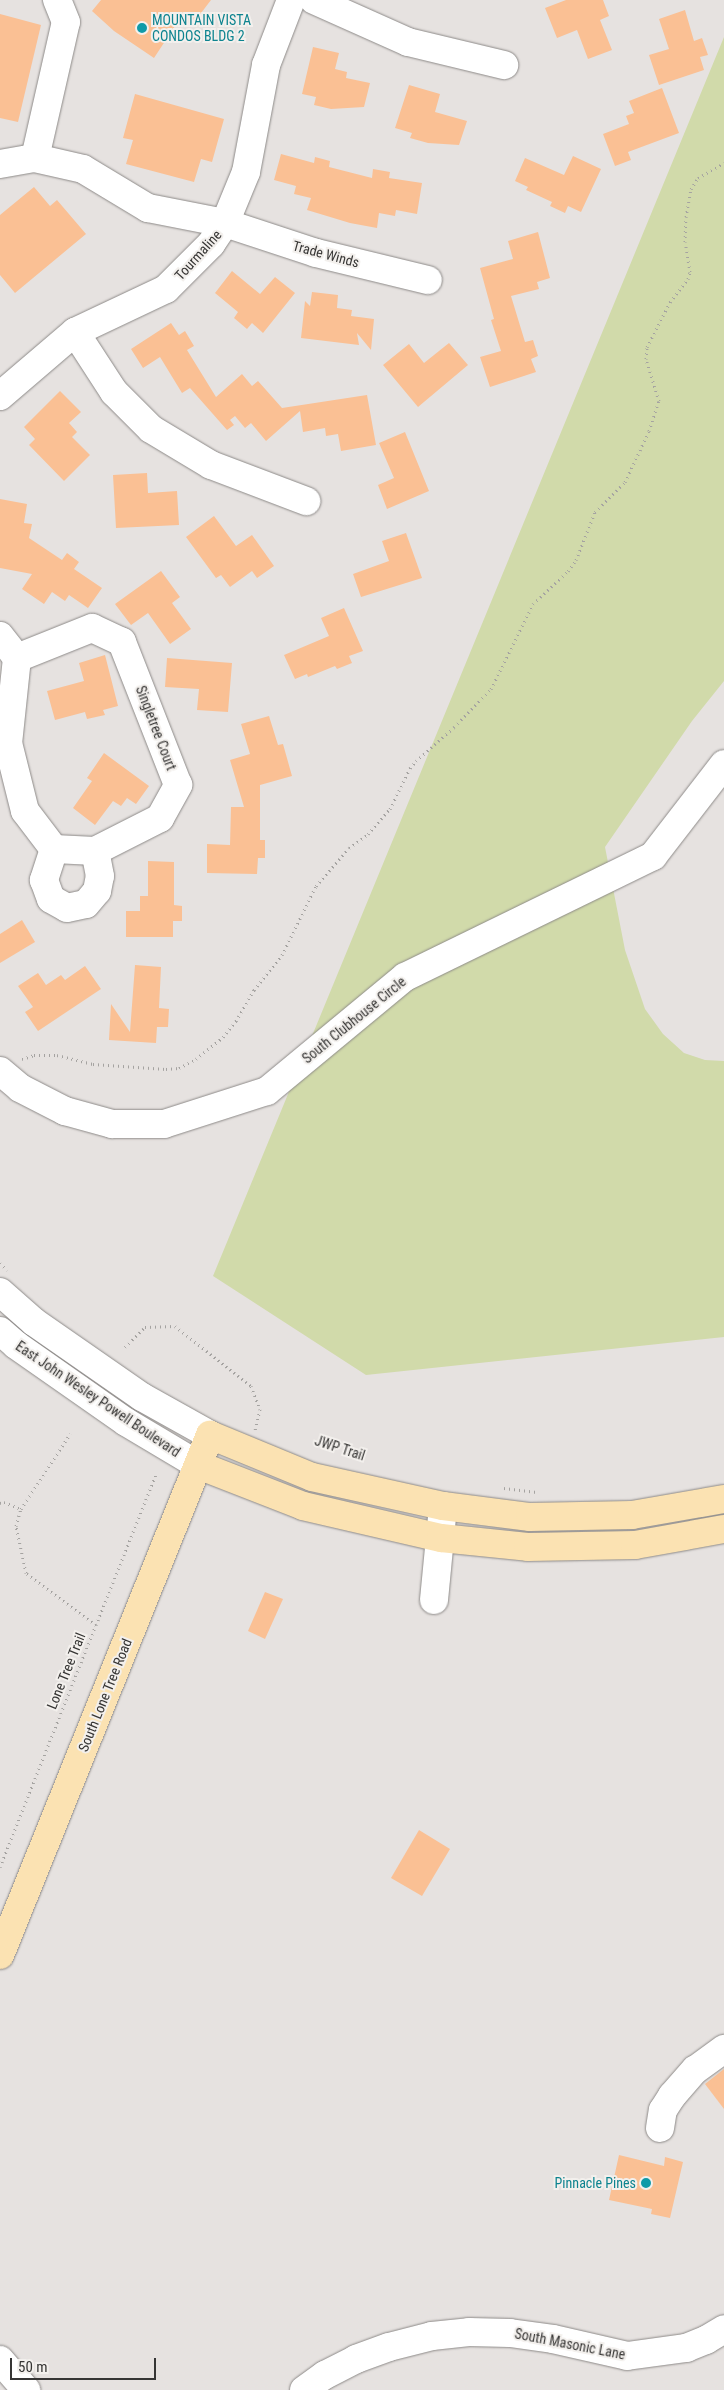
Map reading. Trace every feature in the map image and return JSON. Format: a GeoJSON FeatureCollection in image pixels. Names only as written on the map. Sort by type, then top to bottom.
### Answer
{"type":"FeatureCollection","features":[{"type":"Feature","properties":{"kind":"main road","name":"South Lone Tree Road"},"geometry":{"type":"LineString","coordinates":[[0,1955],[210,1435]]}},
{"type":"Feature","properties":{"kind":"main road","name":"East John Wesley Powell Boulevard"},"geometry":{"type":"LineString","coordinates":[[210,1435],[312,1477],[443,1506],[530,1517],[632,1515],[724,1499]]}},
{"type":"Feature","properties":{"kind":"main road","name":"East John Wesley Powell Boulevard"},"geometry":{"type":"LineString","coordinates":[[198,1465],[303,1506],[441,1538],[528,1547],[635,1545],[724,1529]]}},
{"type":"Feature","properties":{"kind":"street"},"geometry":{"type":"LineString","coordinates":[[0,164],[35,158],[66,22],[57,0]]}},
{"type":"Feature","properties":{"kind":"street","name":"Tourmaline"},"geometry":{"type":"LineString","coordinates":[[0,396],[75,332],[166,289],[211,244],[225,223],[246,172],[266,64],[291,0]]}},
{"type":"Feature","properties":{"kind":"street"},"geometry":{"type":"LineString","coordinates":[[314,0],[408,42],[504,64]]}},
{"type":"Feature","properties":{"kind":"street","name":"Trade Winds"},"geometry":{"type":"LineString","coordinates":[[35,158],[84,169],[148,208],[225,223],[316,252],[428,280]]}},
{"type":"Feature","properties":{"kind":"street"},"geometry":{"type":"LineString","coordinates":[[75,332],[114,392],[151,429],[211,465],[306,501]]}},
{"type":"Feature","properties":{"kind":"street","name":"Singletree Court"},"geometry":{"type":"LineString","coordinates":[[17,658],[92,628],[122,642],[178,785],[160,818],[95,851],[54,849]]}},
{"type":"Feature","properties":{"kind":"street"},"geometry":{"type":"LineString","coordinates":[[0,636],[17,658],[8,742],[25,811],[54,849],[44,880],[51,899],[67,908],[86,904],[97,892],[100,876],[95,851]]}},
{"type":"Feature","properties":{"kind":"street","name":"South Clubhouse Circle"},"geometry":{"type":"LineString","coordinates":[[8,1066],[20,1088],[65,1111],[112,1124],[164,1124],[267,1091],[405,977],[653,856],[724,764]]}},
{"type":"Feature","properties":{"kind":"street","name":"East John Wesley Powell Boulevard"},"geometry":{"type":"LineString","coordinates":[[7,1284],[34,1322],[142,1397],[210,1435]]}},
{"type":"Feature","properties":{"kind":"street","name":"East John Wesley Powell Boulevard"},"geometry":{"type":"LineString","coordinates":[[0,1331],[16,1345],[126,1422],[198,1465]]}},
{"type":"Feature","properties":{"kind":"street"},"geometry":{"type":"LineString","coordinates":[[434,1600],[443,1506]]}},
{"type":"Feature","properties":{"kind":"street"},"geometry":{"type":"LineString","coordinates":[[660,2128],[663,2110],[672,2096],[695,2070],[724,2048]]}},
{"type":"Feature","properties":{"kind":"street","name":"South Masonic Lane"},"geometry":{"type":"LineString","coordinates":[[304,2390],[325,2375],[356,2359],[389,2346],[432,2336],[469,2332],[510,2333],[553,2339],[627,2356],[686,2348],[706,2340],[724,2329]]}},
{"type":"Feature","properties":{"kind":"street"},"geometry":{"type":"LineString","coordinates":[[0,2360],[26,2390]]}},
{"type":"Feature","properties":{"kind":"path"},"geometry":{"type":"LineString","coordinates":[[8,1066],[34,1055],[57,1056],[93,1064],[166,1069],[179,1068],[196,1059],[223,1037],[236,1021],[254,990],[282,954],[316,886],[349,848],[368,834],[390,809],[410,768],[416,761],[454,727],[491,689],[533,604],[568,571],[576,560],[595,512],[625,482],[649,431],[659,402],[646,358],[647,347],[670,302],[688,279],[690,272],[685,242],[686,217],[691,189],[698,178],[724,163]]}},
{"type":"Feature","properties":{"kind":"path"},"geometry":{"type":"LineString","coordinates":[[0,1263],[7,1284]]}},
{"type":"Feature","properties":{"kind":"path"},"geometry":{"type":"LineString","coordinates":[[125,1347],[145,1327],[176,1326],[251,1386],[260,1409],[255,1430]]}},
{"type":"Feature","properties":{"kind":"path"},"geometry":{"type":"LineString","coordinates":[[247,1426],[264,1433]]}},
{"type":"Feature","properties":{"kind":"path","name":"Lone Tree Trail"},"geometry":{"type":"LineString","coordinates":[[0,1867],[96,1625],[26,1573],[16,1526],[21,1509],[70,1434]]}},
{"type":"Feature","properties":{"kind":"path"},"geometry":{"type":"LineString","coordinates":[[96,1625],[156,1474]]}},
{"type":"Feature","properties":{"kind":"path"},"geometry":{"type":"LineString","coordinates":[[499,1488],[545,1492]]}},
{"type":"Feature","properties":{"kind":"path"},"geometry":{"type":"LineString","coordinates":[[0,1503],[4,1502],[21,1509]]}},
{"type":"Feature","properties":{"kind":"green space"},"geometry":{"type":"Polygon","coordinates":[[[724,37],[724,681],[692,721],[605,847],[625,950],[645,1009],[663,1034],[684,1053],[705,1060],[724,1061],[724,1337],[366,1375],[213,1276],[724,37]]]}},
{"type":"Feature","properties":{"kind":"building","name":"MOUNTAIN VISTA CONDOS BLDG 2"},"geometry":{"type":"Polygon","coordinates":[[[101,0],[211,0],[195,21],[191,19],[186,25],[179,20],[154,58],[114,31],[92,11],[101,0]]]}},
{"type":"Feature","properties":{"kind":"building"},"geometry":{"type":"Polygon","coordinates":[[[566,0],[603,0],[609,16],[600,20],[612,50],[588,59],[577,30],[557,38],[545,8],[566,0]]]}},
{"type":"Feature","properties":{"kind":"building"},"geometry":{"type":"Polygon","coordinates":[[[685,10],[694,41],[702,38],[708,55],[700,57],[704,70],[659,85],[649,55],[669,49],[659,19],[685,10]]]}},
{"type":"Feature","properties":{"kind":"building"},"geometry":{"type":"Polygon","coordinates":[[[0,14],[41,25],[18,122],[0,118],[0,14]]]}},
{"type":"Feature","properties":{"kind":"building"},"geometry":{"type":"Polygon","coordinates":[[[313,47],[339,53],[335,69],[347,72],[346,78],[370,83],[364,107],[331,109],[314,105],[316,97],[302,94],[313,47]]]}},
{"type":"Feature","properties":{"kind":"building"},"geometry":{"type":"Polygon","coordinates":[[[409,85],[440,94],[435,112],[467,121],[459,145],[428,143],[410,138],[412,133],[395,128],[409,85]]]}},
{"type":"Feature","properties":{"kind":"building"},"geometry":{"type":"Polygon","coordinates":[[[662,88],[679,133],[628,152],[631,160],[615,166],[603,134],[629,124],[626,116],[634,113],[629,101],[662,88]]]}},
{"type":"Feature","properties":{"kind":"building"},"geometry":{"type":"Polygon","coordinates":[[[135,94],[224,119],[212,162],[201,159],[194,182],[126,164],[133,140],[123,138],[135,94]]]}},
{"type":"Feature","properties":{"kind":"building"},"geometry":{"type":"Polygon","coordinates":[[[281,154],[314,163],[315,157],[330,161],[329,167],[372,178],[373,169],[390,172],[389,178],[422,183],[417,214],[396,210],[395,216],[379,213],[377,228],[350,223],[307,210],[311,198],[294,194],[296,186],[274,180],[281,154]]]}},
{"type":"Feature","properties":{"kind":"building"},"geometry":{"type":"Polygon","coordinates":[[[573,156],[601,169],[581,212],[568,206],[565,213],[550,206],[552,202],[526,190],[528,187],[515,181],[525,158],[564,175],[573,156]]]}},
{"type":"Feature","properties":{"kind":"building"},"geometry":{"type":"Polygon","coordinates":[[[34,187],[50,206],[57,200],[86,234],[15,293],[0,275],[0,215],[34,187]]]}},
{"type":"Feature","properties":{"kind":"building"},"geometry":{"type":"Polygon","coordinates":[[[538,232],[550,278],[537,282],[539,289],[511,296],[525,342],[533,340],[538,356],[531,359],[536,372],[490,387],[480,357],[501,351],[491,320],[494,319],[480,268],[513,259],[508,241],[538,232]]]}},
{"type":"Feature","properties":{"kind":"building"},"geometry":{"type":"Polygon","coordinates":[[[232,271],[260,294],[275,277],[295,293],[263,333],[252,323],[247,329],[234,318],[238,312],[215,293],[232,271]]]}},
{"type":"Feature","properties":{"kind":"building"},"geometry":{"type":"Polygon","coordinates":[[[312,292],[338,295],[337,308],[352,310],[351,316],[374,319],[371,350],[357,333],[359,345],[301,338],[305,301],[310,306],[312,292]]]}},
{"type":"Feature","properties":{"kind":"building"},"geometry":{"type":"Polygon","coordinates":[[[171,323],[179,335],[185,331],[194,346],[187,350],[216,397],[242,374],[252,386],[258,381],[282,408],[367,395],[376,445],[341,451],[338,434],[326,436],[325,428],[303,432],[300,411],[266,441],[251,423],[245,428],[235,416],[230,420],[234,425],[227,430],[190,388],[182,393],[160,357],[143,368],[131,349],[171,323]]]}},
{"type":"Feature","properties":{"kind":"building"},"geometry":{"type":"Polygon","coordinates":[[[449,343],[468,365],[418,407],[383,365],[409,344],[424,363],[449,343]]]}},
{"type":"Feature","properties":{"kind":"building"},"geometry":{"type":"Polygon","coordinates":[[[60,391],[81,412],[69,423],[77,432],[72,437],[90,455],[64,481],[29,445],[35,439],[24,427],[60,391]]]}},
{"type":"Feature","properties":{"kind":"building"},"geometry":{"type":"Polygon","coordinates":[[[405,432],[429,491],[387,509],[378,485],[394,478],[379,443],[405,432]]]}},
{"type":"Feature","properties":{"kind":"building"},"geometry":{"type":"Polygon","coordinates":[[[147,473],[148,493],[177,491],[179,525],[116,528],[113,475],[147,473]]]}},
{"type":"Feature","properties":{"kind":"building"},"geometry":{"type":"Polygon","coordinates":[[[0,499],[27,504],[24,523],[32,524],[29,538],[62,560],[67,553],[79,562],[74,569],[102,588],[88,608],[69,595],[65,601],[52,592],[44,604],[22,589],[32,574],[0,568],[0,499]]]}},
{"type":"Feature","properties":{"kind":"building"},"geometry":{"type":"Polygon","coordinates":[[[214,516],[236,546],[252,535],[274,566],[257,578],[252,571],[230,587],[221,575],[216,578],[186,537],[214,516]]]}},
{"type":"Feature","properties":{"kind":"building"},"geometry":{"type":"Polygon","coordinates":[[[406,533],[422,578],[361,597],[353,574],[389,561],[382,541],[406,533]]]}},
{"type":"Feature","properties":{"kind":"building"},"geometry":{"type":"Polygon","coordinates":[[[161,571],[180,597],[172,603],[191,629],[170,644],[148,613],[131,625],[115,604],[161,571]]]}},
{"type":"Feature","properties":{"kind":"building"},"geometry":{"type":"Polygon","coordinates":[[[344,608],[363,651],[349,656],[352,663],[337,669],[335,666],[308,677],[307,674],[295,679],[284,655],[329,636],[321,618],[344,608]]]}},
{"type":"Feature","properties":{"kind":"building"},"geometry":{"type":"Polygon","coordinates":[[[105,655],[118,706],[103,710],[105,715],[87,719],[85,712],[55,720],[47,691],[84,681],[79,663],[105,655]]]}},
{"type":"Feature","properties":{"kind":"building"},"geometry":{"type":"Polygon","coordinates":[[[167,658],[232,663],[228,712],[197,710],[199,689],[165,687],[167,658]]]}},
{"type":"Feature","properties":{"kind":"building"},"geometry":{"type":"Polygon","coordinates":[[[269,716],[278,745],[283,744],[292,776],[260,785],[260,840],[265,840],[265,858],[258,858],[257,874],[207,873],[207,844],[230,845],[231,807],[244,807],[230,760],[250,754],[241,724],[269,716]]]}},
{"type":"Feature","properties":{"kind":"building"},"geometry":{"type":"Polygon","coordinates":[[[104,753],[149,786],[136,804],[127,798],[121,806],[113,801],[95,825],[73,808],[92,781],[87,778],[104,753]]]}},
{"type":"Feature","properties":{"kind":"building"},"geometry":{"type":"Polygon","coordinates":[[[148,861],[174,862],[174,905],[182,906],[182,921],[173,921],[173,937],[126,937],[126,911],[140,911],[140,896],[148,896],[148,861]]]}},
{"type":"Feature","properties":{"kind":"building"},"geometry":{"type":"Polygon","coordinates":[[[22,920],[35,942],[0,963],[0,934],[22,920]]]}},
{"type":"Feature","properties":{"kind":"building"},"geometry":{"type":"Polygon","coordinates":[[[135,965],[161,967],[159,1008],[169,1009],[168,1027],[157,1027],[156,1043],[109,1040],[111,1004],[130,1032],[135,965]]]}},
{"type":"Feature","properties":{"kind":"building"},"geometry":{"type":"Polygon","coordinates":[[[85,966],[101,989],[38,1031],[25,1012],[33,1007],[18,986],[38,973],[46,985],[61,975],[65,980],[85,966]]]}},
{"type":"Feature","properties":{"kind":"building"},"geometry":{"type":"Polygon","coordinates":[[[265,1592],[283,1599],[265,1639],[248,1631],[265,1592]]]}},
{"type":"Feature","properties":{"kind":"building"},"geometry":{"type":"Polygon","coordinates":[[[419,1830],[450,1849],[422,1896],[391,1878],[419,1830]]]}},
{"type":"Feature","properties":{"kind":"building"},"geometry":{"type":"Polygon","coordinates":[[[724,2069],[724,2109],[705,2084],[724,2069]]]}},
{"type":"Feature","properties":{"kind":"building","name":"Pinnacle Pines"},"geometry":{"type":"Polygon","coordinates":[[[619,2155],[664,2166],[665,2157],[683,2162],[670,2218],[651,2214],[652,2209],[609,2200],[619,2155]]]}},
{"type":"Feature","properties":{"kind":"place","name":"MOUNTAIN VISTA CONDOS BLDG 2"},"geometry":{"type":"Point","coordinates":[142,28]}},
{"type":"Feature","properties":{"kind":"place","name":"Pinnacle Pines"},"geometry":{"type":"Point","coordinates":[646,2183]}}]}
